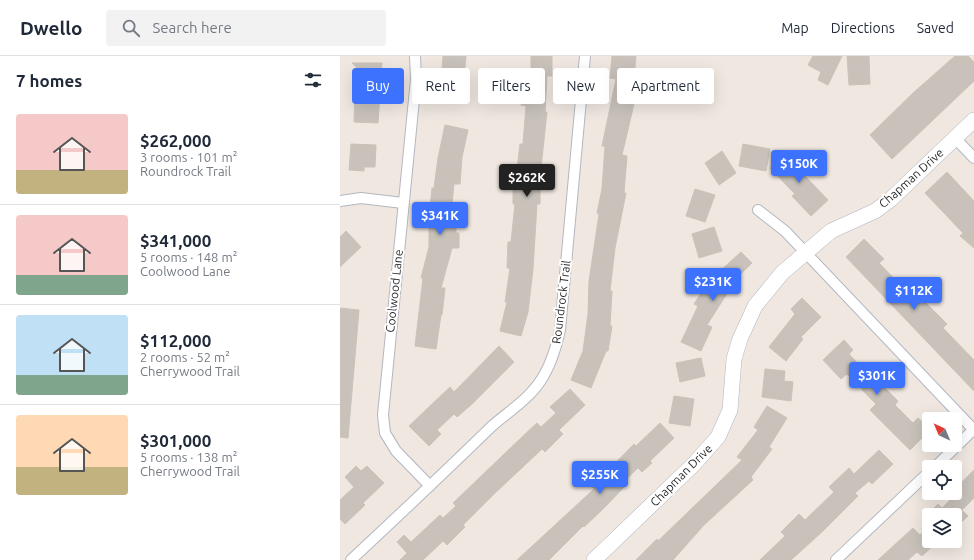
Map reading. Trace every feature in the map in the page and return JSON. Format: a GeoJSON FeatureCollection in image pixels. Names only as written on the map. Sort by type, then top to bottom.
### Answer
{"type":"FeatureCollection","features":[{"type":"Feature","properties":{"kind":"street","name":"Coolwood Lane"},"geometry":{"type":"LineString","coordinates":[[415,56],[416,79],[383,415],[385,434],[396,451],[430,486]]}},
{"type":"Feature","properties":{"kind":"street","name":"Roundrock Trail"},"geometry":{"type":"LineString","coordinates":[[351,560],[499,420],[532,391],[540,381],[556,348],[560,322],[585,56]]}},
{"type":"Feature","properties":{"kind":"street","name":"Chapman Drive"},"geometry":{"type":"LineString","coordinates":[[594,560],[694,464],[718,437],[730,410],[734,359],[740,339],[755,306],[782,273],[831,231],[875,211],[890,200],[974,120]]}},
{"type":"Feature","properties":{"kind":"street"},"geometry":{"type":"LineString","coordinates":[[955,138],[974,158]]}},
{"type":"Feature","properties":{"kind":"street"},"geometry":{"type":"LineString","coordinates":[[340,201],[361,198],[403,203]]}},
{"type":"Feature","properties":{"kind":"street"},"geometry":{"type":"LineString","coordinates":[[758,210],[785,232],[974,430],[942,460]]}},
{"type":"Feature","properties":{"kind":"street"},"geometry":{"type":"LineString","coordinates":[[836,560],[922,479]]}},
{"type":"Feature","properties":{"kind":"building"},"geometry":{"type":"Polygon","coordinates":[[[443,56],[466,56],[465,68],[442,68],[443,56]]]}},
{"type":"Feature","properties":{"kind":"building"},"geometry":{"type":"Polygon","coordinates":[[[531,56],[552,56],[552,76],[547,76],[545,112],[547,112],[540,177],[540,204],[537,204],[533,269],[528,312],[521,336],[500,331],[507,302],[505,302],[510,268],[507,268],[508,242],[511,242],[515,204],[513,204],[513,178],[516,178],[520,144],[523,144],[526,106],[521,104],[545,104],[545,68],[531,68],[531,56]]]}},
{"type":"Feature","properties":{"kind":"building"},"geometry":{"type":"Polygon","coordinates":[[[612,56],[636,56],[635,68],[617,68],[617,104],[634,104],[622,155],[627,156],[624,193],[626,193],[615,248],[610,291],[612,291],[610,326],[612,326],[608,351],[606,351],[591,388],[571,380],[583,351],[588,314],[589,281],[599,214],[597,213],[602,189],[605,146],[602,146],[616,79],[610,78],[612,56]]]}},
{"type":"Feature","properties":{"kind":"building"},"geometry":{"type":"Polygon","coordinates":[[[813,56],[842,56],[828,85],[818,80],[821,72],[808,65],[813,56]]]}},
{"type":"Feature","properties":{"kind":"building"},"geometry":{"type":"Polygon","coordinates":[[[847,56],[869,56],[870,84],[849,85],[847,56]]]}},
{"type":"Feature","properties":{"kind":"building"},"geometry":{"type":"Polygon","coordinates":[[[955,56],[968,56],[974,62],[974,81],[892,159],[870,135],[913,93],[955,56]]]}},
{"type":"Feature","properties":{"kind":"building"},"geometry":{"type":"Polygon","coordinates":[[[352,63],[382,63],[382,68],[357,68],[352,63]]]}},
{"type":"Feature","properties":{"kind":"building"},"geometry":{"type":"Polygon","coordinates":[[[355,104],[379,104],[378,123],[354,122],[355,104]]]}},
{"type":"Feature","properties":{"kind":"building"},"geometry":{"type":"Polygon","coordinates":[[[445,125],[468,130],[462,157],[460,184],[454,184],[450,223],[456,223],[456,233],[459,233],[459,248],[452,248],[441,288],[445,288],[436,349],[415,346],[423,278],[421,278],[429,247],[429,219],[432,188],[434,188],[438,158],[445,125]]]}},
{"type":"Feature","properties":{"kind":"building"},"geometry":{"type":"Polygon","coordinates":[[[351,144],[376,145],[375,167],[364,167],[364,171],[349,170],[351,144]]]}},
{"type":"Feature","properties":{"kind":"building"},"geometry":{"type":"Polygon","coordinates":[[[743,144],[770,149],[766,171],[739,166],[743,144]]]}},
{"type":"Feature","properties":{"kind":"building"},"geometry":{"type":"Polygon","coordinates":[[[722,151],[736,173],[719,185],[705,163],[722,151]]]}},
{"type":"Feature","properties":{"kind":"building"},"geometry":{"type":"Polygon","coordinates":[[[786,153],[806,173],[804,175],[828,200],[811,216],[792,196],[795,194],[770,168],[786,153]]]}},
{"type":"Feature","properties":{"kind":"building"},"geometry":{"type":"Polygon","coordinates":[[[947,172],[974,201],[974,248],[960,236],[963,233],[925,193],[947,172]]]}},
{"type":"Feature","properties":{"kind":"building"},"geometry":{"type":"Polygon","coordinates":[[[695,189],[715,195],[705,222],[686,216],[695,189]]]}},
{"type":"Feature","properties":{"kind":"building"},"geometry":{"type":"Polygon","coordinates":[[[714,227],[722,251],[699,258],[692,234],[714,227]]]}},
{"type":"Feature","properties":{"kind":"building"},"geometry":{"type":"Polygon","coordinates":[[[346,231],[361,247],[340,267],[340,237],[346,231]]]}},
{"type":"Feature","properties":{"kind":"building"},"geometry":{"type":"Polygon","coordinates":[[[864,239],[884,259],[879,263],[910,295],[914,291],[947,324],[943,328],[974,360],[974,391],[846,257],[864,239]]]}},
{"type":"Feature","properties":{"kind":"building"},"geometry":{"type":"Polygon","coordinates":[[[741,252],[752,263],[724,290],[728,292],[707,325],[712,327],[701,351],[681,342],[698,306],[694,304],[709,281],[741,252]]]}},
{"type":"Feature","properties":{"kind":"building"},"geometry":{"type":"Polygon","coordinates":[[[802,298],[821,317],[801,337],[803,339],[786,361],[769,347],[795,314],[791,309],[802,298]]]}},
{"type":"Feature","properties":{"kind":"building"},"geometry":{"type":"Polygon","coordinates":[[[340,308],[359,310],[348,438],[340,437],[340,308]]]}},
{"type":"Feature","properties":{"kind":"building"},"geometry":{"type":"Polygon","coordinates":[[[844,340],[853,350],[849,354],[862,368],[866,364],[886,384],[884,387],[898,401],[895,405],[913,423],[918,418],[922,422],[922,438],[910,450],[870,410],[876,404],[847,374],[841,379],[823,360],[844,340]]]}},
{"type":"Feature","properties":{"kind":"building"},"geometry":{"type":"Polygon","coordinates":[[[499,346],[514,362],[472,404],[457,417],[454,414],[437,430],[441,434],[429,446],[409,426],[450,387],[454,392],[499,346]]]}},
{"type":"Feature","properties":{"kind":"building"},"geometry":{"type":"Polygon","coordinates":[[[701,358],[705,376],[680,382],[676,363],[701,358]]]}},
{"type":"Feature","properties":{"kind":"building"},"geometry":{"type":"Polygon","coordinates":[[[765,369],[785,371],[784,381],[793,382],[791,401],[762,397],[765,369]]]}},
{"type":"Feature","properties":{"kind":"building"},"geometry":{"type":"Polygon","coordinates":[[[570,389],[585,405],[559,430],[563,434],[545,452],[542,449],[493,495],[463,525],[465,527],[447,545],[443,541],[423,560],[400,560],[407,553],[397,542],[404,535],[411,542],[440,515],[443,518],[456,506],[453,503],[523,436],[537,423],[541,427],[556,413],[550,407],[570,389]]]}},
{"type":"Feature","properties":{"kind":"building"},"geometry":{"type":"Polygon","coordinates":[[[674,396],[694,399],[690,426],[669,423],[674,396]]]}},
{"type":"Feature","properties":{"kind":"building"},"geometry":{"type":"Polygon","coordinates":[[[767,406],[787,418],[769,447],[772,449],[751,477],[753,480],[704,525],[673,560],[636,560],[657,539],[658,541],[742,460],[737,457],[758,430],[754,427],[767,406]]]}},
{"type":"Feature","properties":{"kind":"building"},"geometry":{"type":"Polygon","coordinates":[[[660,423],[674,438],[650,461],[652,463],[642,472],[638,468],[624,481],[627,484],[549,560],[517,560],[594,489],[592,487],[634,444],[636,446],[660,423]]]}},
{"type":"Feature","properties":{"kind":"building"},"geometry":{"type":"Polygon","coordinates":[[[879,450],[893,464],[872,484],[869,481],[855,493],[858,496],[823,531],[791,560],[760,560],[785,536],[781,532],[799,514],[805,520],[834,492],[829,487],[849,468],[854,474],[879,450]]]}},
{"type":"Feature","properties":{"kind":"building"},"geometry":{"type":"Polygon","coordinates":[[[356,466],[361,471],[367,466],[384,483],[363,503],[365,505],[345,524],[340,519],[340,500],[354,487],[345,477],[356,466]]]}},
{"type":"Feature","properties":{"kind":"building"},"geometry":{"type":"Polygon","coordinates":[[[974,470],[974,498],[962,510],[962,508],[942,508],[950,500],[962,500],[962,482],[974,470]]]}},
{"type":"Feature","properties":{"kind":"building"},"geometry":{"type":"Polygon","coordinates":[[[938,504],[942,508],[934,508],[938,504]]]}},
{"type":"Feature","properties":{"kind":"building"},"geometry":{"type":"Polygon","coordinates":[[[962,510],[968,516],[962,522],[962,510]]]}},
{"type":"Feature","properties":{"kind":"building"},"geometry":{"type":"Polygon","coordinates":[[[913,528],[920,535],[922,533],[922,548],[931,548],[922,556],[917,552],[908,560],[878,560],[913,528]]]}}]}
